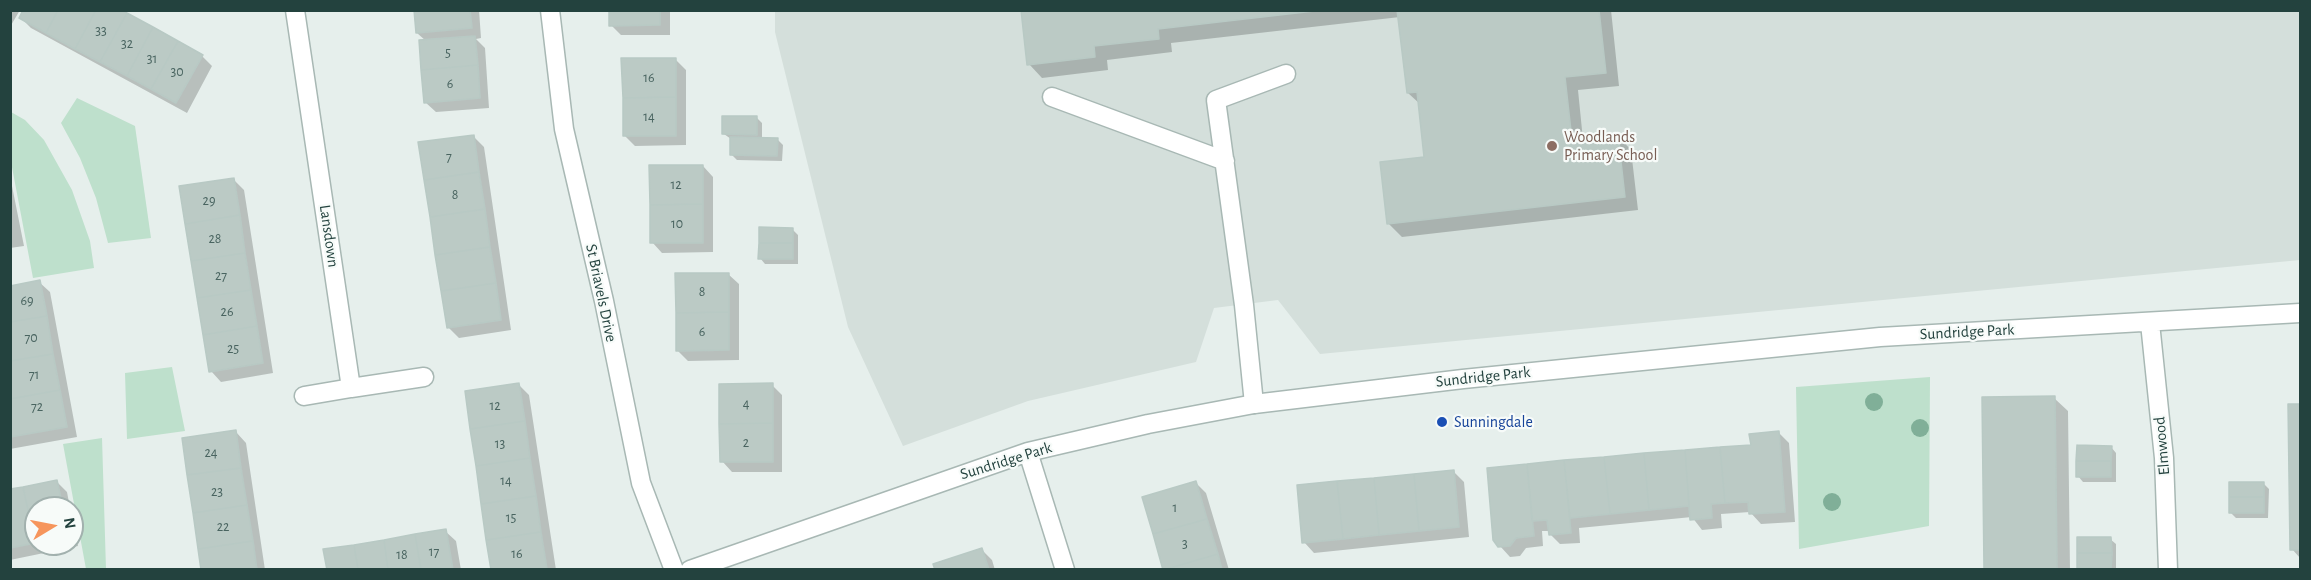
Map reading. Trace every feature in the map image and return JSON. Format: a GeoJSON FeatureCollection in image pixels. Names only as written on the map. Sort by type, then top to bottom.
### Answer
{"type":"FeatureCollection","features":[{"type":"Feature","properties":{"kind":"street","name":"Lansdown"},"geometry":{"type":"LineString","coordinates":[[295,10],[351,388]]}},
{"type":"Feature","properties":{"kind":"street","name":"St Briavels Drive"},"geometry":{"type":"LineString","coordinates":[[550,10],[564,129],[604,301],[641,483],[674,570]]}},
{"type":"Feature","properties":{"kind":"street"},"geometry":{"type":"LineString","coordinates":[[1254,404],[1216,100],[1286,74]]}},
{"type":"Feature","properties":{"kind":"street"},"geometry":{"type":"LineString","coordinates":[[1052,97],[1225,161]]}},
{"type":"Feature","properties":{"kind":"street","name":"Sundridge Park"},"geometry":{"type":"LineString","coordinates":[[690,570],[1028,452],[1148,424],[1254,404],[1463,379],[1880,337],[2301,313]]}},
{"type":"Feature","properties":{"kind":"street","name":"Elmwood"},"geometry":{"type":"LineString","coordinates":[[2150,323],[2164,458],[2168,570]]}},
{"type":"Feature","properties":{"kind":"street"},"geometry":{"type":"LineString","coordinates":[[303,396],[424,377]]}},
{"type":"Feature","properties":{"kind":"street"},"geometry":{"type":"LineString","coordinates":[[1028,452],[1065,570]]}},
{"type":"Feature","properties":{"kind":"shaded area","name":"Woodlands Primary School"},"geometry":{"type":"Polygon","coordinates":[[[775,11],[2300,11],[2300,260],[1320,354],[1278,300],[1214,308],[1196,362],[1028,401],[903,446],[848,327],[775,32],[775,11]]]}},
{"type":"Feature","properties":{"kind":"green space"},"geometry":{"type":"Polygon","coordinates":[[[77,98],[135,126],[151,238],[108,243],[96,198],[80,158],[61,123],[77,98]]]}},
{"type":"Feature","properties":{"kind":"green space"},"geometry":{"type":"Polygon","coordinates":[[[11,112],[25,120],[44,140],[72,190],[90,241],[94,268],[33,278],[11,162],[11,112]]]}},
{"type":"Feature","properties":{"kind":"green space"},"geometry":{"type":"Polygon","coordinates":[[[172,367],[185,431],[127,439],[125,373],[172,367]]]}},
{"type":"Feature","properties":{"kind":"green space"},"geometry":{"type":"Polygon","coordinates":[[[1930,377],[1929,526],[1799,549],[1796,387],[1930,377]]]}},
{"type":"Feature","properties":{"kind":"green space"},"geometry":{"type":"Polygon","coordinates":[[[102,438],[106,569],[86,569],[84,556],[84,496],[73,496],[63,444],[102,438]]]}},
{"type":"Feature","properties":{"kind":"building"},"geometry":{"type":"Polygon","coordinates":[[[23,10],[58,10],[46,33],[19,18],[23,10]]]}},
{"type":"Feature","properties":{"kind":"building"},"geometry":{"type":"Polygon","coordinates":[[[58,10],[96,10],[75,49],[46,33],[58,10]]]}},
{"type":"Feature","properties":{"kind":"building"},"geometry":{"type":"Polygon","coordinates":[[[96,10],[123,10],[127,13],[100,62],[75,49],[96,10]]]}},
{"type":"Feature","properties":{"kind":"building"},"geometry":{"type":"Polygon","coordinates":[[[414,10],[470,10],[472,28],[416,33],[414,10]]]}},
{"type":"Feature","properties":{"kind":"building"},"geometry":{"type":"Polygon","coordinates":[[[609,10],[660,10],[660,25],[609,26],[609,10]]]}},
{"type":"Feature","properties":{"kind":"building"},"geometry":{"type":"Polygon","coordinates":[[[1021,10],[1323,10],[1158,29],[1159,39],[1094,46],[1095,57],[1027,65],[1021,10]]]}},
{"type":"Feature","properties":{"kind":"building"},"geometry":{"type":"Polygon","coordinates":[[[1397,10],[1599,10],[1606,73],[1565,77],[1572,140],[1618,135],[1625,197],[1387,224],[1380,162],[1424,157],[1417,92],[1407,93],[1397,10]]]}},
{"type":"Feature","properties":{"kind":"building"},"geometry":{"type":"Polygon","coordinates":[[[127,13],[153,27],[127,76],[100,62],[127,13]]]}},
{"type":"Feature","properties":{"kind":"building"},"geometry":{"type":"Polygon","coordinates":[[[153,27],[178,41],[151,89],[127,76],[153,27]]]}},
{"type":"Feature","properties":{"kind":"building"},"geometry":{"type":"Polygon","coordinates":[[[475,36],[478,65],[421,70],[419,40],[475,36]]]}},
{"type":"Feature","properties":{"kind":"building"},"geometry":{"type":"Polygon","coordinates":[[[178,41],[203,55],[176,103],[151,89],[178,41]]]}},
{"type":"Feature","properties":{"kind":"building"},"geometry":{"type":"Polygon","coordinates":[[[621,58],[676,58],[676,97],[623,98],[621,58]]]}},
{"type":"Feature","properties":{"kind":"building"},"geometry":{"type":"Polygon","coordinates":[[[478,65],[480,98],[424,103],[421,70],[478,65]]]}},
{"type":"Feature","properties":{"kind":"building"},"geometry":{"type":"Polygon","coordinates":[[[676,97],[676,136],[623,136],[623,98],[676,97]]]}},
{"type":"Feature","properties":{"kind":"building"},"geometry":{"type":"Polygon","coordinates":[[[722,116],[757,116],[757,135],[722,134],[722,116]]]}},
{"type":"Feature","properties":{"kind":"building"},"geometry":{"type":"Polygon","coordinates":[[[474,135],[479,172],[424,180],[418,142],[474,135]]]}},
{"type":"Feature","properties":{"kind":"building"},"geometry":{"type":"Polygon","coordinates":[[[730,137],[778,138],[777,156],[730,155],[730,137]]]}},
{"type":"Feature","properties":{"kind":"building"},"geometry":{"type":"Polygon","coordinates":[[[649,165],[703,165],[703,204],[650,205],[649,165]]]}},
{"type":"Feature","properties":{"kind":"building"},"geometry":{"type":"Polygon","coordinates":[[[479,172],[485,209],[430,217],[424,180],[479,172]]]}},
{"type":"Feature","properties":{"kind":"building"},"geometry":{"type":"Polygon","coordinates":[[[234,178],[240,215],[185,224],[179,186],[234,178]]]}},
{"type":"Feature","properties":{"kind":"building"},"geometry":{"type":"Polygon","coordinates":[[[703,204],[703,243],[650,243],[650,205],[703,204]]]}},
{"type":"Feature","properties":{"kind":"building"},"geometry":{"type":"Polygon","coordinates":[[[485,209],[490,247],[435,255],[430,217],[485,209]]]}},
{"type":"Feature","properties":{"kind":"building"},"geometry":{"type":"Polygon","coordinates":[[[240,215],[245,253],[191,261],[185,224],[240,215]]]}},
{"type":"Feature","properties":{"kind":"building"},"geometry":{"type":"Polygon","coordinates":[[[759,227],[793,228],[793,243],[759,243],[759,227]]]}},
{"type":"Feature","properties":{"kind":"building"},"geometry":{"type":"Polygon","coordinates":[[[759,243],[793,243],[793,259],[758,259],[759,243]]]}},
{"type":"Feature","properties":{"kind":"building"},"geometry":{"type":"Polygon","coordinates":[[[490,247],[496,283],[441,291],[435,255],[490,247]]]}},
{"type":"Feature","properties":{"kind":"building"},"geometry":{"type":"Polygon","coordinates":[[[245,253],[251,290],[197,298],[191,261],[245,253]]]}},
{"type":"Feature","properties":{"kind":"building"},"geometry":{"type":"Polygon","coordinates":[[[675,273],[729,273],[729,312],[676,313],[675,273]]]}},
{"type":"Feature","properties":{"kind":"building"},"geometry":{"type":"Polygon","coordinates":[[[40,280],[47,316],[10,322],[10,286],[40,280]]]}},
{"type":"Feature","properties":{"kind":"building"},"geometry":{"type":"Polygon","coordinates":[[[496,283],[501,320],[447,328],[441,291],[496,283]]]}},
{"type":"Feature","properties":{"kind":"building"},"geometry":{"type":"Polygon","coordinates":[[[251,290],[257,326],[203,335],[197,298],[251,290]]]}},
{"type":"Feature","properties":{"kind":"building"},"geometry":{"type":"Polygon","coordinates":[[[729,312],[729,350],[676,351],[676,313],[729,312]]]}},
{"type":"Feature","properties":{"kind":"building"},"geometry":{"type":"Polygon","coordinates":[[[47,316],[53,354],[10,361],[10,322],[47,316]]]}},
{"type":"Feature","properties":{"kind":"building"},"geometry":{"type":"Polygon","coordinates":[[[257,326],[263,363],[209,372],[203,335],[257,326]]]}},
{"type":"Feature","properties":{"kind":"building"},"geometry":{"type":"Polygon","coordinates":[[[53,354],[60,390],[10,399],[10,361],[53,354]]]}},
{"type":"Feature","properties":{"kind":"building"},"geometry":{"type":"Polygon","coordinates":[[[519,383],[525,421],[470,429],[465,391],[519,383]]]}},
{"type":"Feature","properties":{"kind":"building"},"geometry":{"type":"Polygon","coordinates":[[[773,383],[773,423],[719,424],[719,384],[773,383]]]}},
{"type":"Feature","properties":{"kind":"building"},"geometry":{"type":"Polygon","coordinates":[[[60,390],[67,427],[10,437],[10,399],[60,390]]]}},
{"type":"Feature","properties":{"kind":"building"},"geometry":{"type":"Polygon","coordinates":[[[2055,396],[2057,570],[1984,570],[1982,397],[2055,396]]]}},
{"type":"Feature","properties":{"kind":"building"},"geometry":{"type":"Polygon","coordinates":[[[2288,404],[2300,404],[2300,550],[2290,550],[2288,404]]]}},
{"type":"Feature","properties":{"kind":"building"},"geometry":{"type":"Polygon","coordinates":[[[525,421],[530,458],[476,466],[470,429],[525,421]]]}},
{"type":"Feature","properties":{"kind":"building"},"geometry":{"type":"Polygon","coordinates":[[[773,423],[773,462],[720,462],[719,424],[773,423]]]}},
{"type":"Feature","properties":{"kind":"building"},"geometry":{"type":"Polygon","coordinates":[[[236,430],[241,468],[187,475],[182,438],[236,430]]]}},
{"type":"Feature","properties":{"kind":"building"},"geometry":{"type":"Polygon","coordinates":[[[1779,431],[1785,512],[1749,514],[1748,502],[1725,503],[1720,447],[1751,445],[1749,434],[1779,431]]]}},
{"type":"Feature","properties":{"kind":"building"},"geometry":{"type":"Polygon","coordinates":[[[2077,445],[2112,446],[2111,461],[2076,461],[2077,445]]]}},
{"type":"Feature","properties":{"kind":"building"},"geometry":{"type":"Polygon","coordinates":[[[1720,447],[1725,503],[1711,504],[1712,518],[1690,520],[1685,450],[1720,447]]]}},
{"type":"Feature","properties":{"kind":"building"},"geometry":{"type":"Polygon","coordinates":[[[1685,450],[1689,506],[1649,510],[1644,453],[1685,450]]]}},
{"type":"Feature","properties":{"kind":"building"},"geometry":{"type":"Polygon","coordinates":[[[1644,453],[1649,510],[1610,514],[1604,457],[1644,453]]]}},
{"type":"Feature","properties":{"kind":"building"},"geometry":{"type":"Polygon","coordinates":[[[1604,457],[1610,514],[1570,518],[1564,460],[1604,457]]]}},
{"type":"Feature","properties":{"kind":"building"},"geometry":{"type":"Polygon","coordinates":[[[530,458],[536,496],[481,504],[476,466],[530,458]]]}},
{"type":"Feature","properties":{"kind":"building"},"geometry":{"type":"Polygon","coordinates":[[[1564,460],[1571,533],[1549,535],[1547,520],[1532,521],[1527,464],[1564,460]]]}},
{"type":"Feature","properties":{"kind":"building"},"geometry":{"type":"Polygon","coordinates":[[[2076,461],[2111,461],[2111,477],[2076,477],[2076,461]]]}},
{"type":"Feature","properties":{"kind":"building"},"geometry":{"type":"Polygon","coordinates":[[[1527,464],[1534,536],[1516,538],[1510,546],[1498,547],[1493,540],[1487,468],[1527,464]]]}},
{"type":"Feature","properties":{"kind":"building"},"geometry":{"type":"Polygon","coordinates":[[[241,468],[247,505],[193,513],[187,475],[241,468]]]}},
{"type":"Feature","properties":{"kind":"building"},"geometry":{"type":"Polygon","coordinates":[[[1454,470],[1459,527],[1419,531],[1414,474],[1454,470]]]}},
{"type":"Feature","properties":{"kind":"building"},"geometry":{"type":"Polygon","coordinates":[[[1414,474],[1419,531],[1379,535],[1374,478],[1414,474]]]}},
{"type":"Feature","properties":{"kind":"building"},"geometry":{"type":"Polygon","coordinates":[[[1374,478],[1379,535],[1343,539],[1337,481],[1374,478]]]}},
{"type":"Feature","properties":{"kind":"building"},"geometry":{"type":"Polygon","coordinates":[[[57,480],[60,496],[25,496],[23,487],[57,480]]]}},
{"type":"Feature","properties":{"kind":"building"},"geometry":{"type":"Polygon","coordinates":[[[1196,481],[1207,519],[1153,534],[1142,497],[1196,481]]]}},
{"type":"Feature","properties":{"kind":"building"},"geometry":{"type":"Polygon","coordinates":[[[1337,481],[1343,539],[1302,543],[1297,485],[1337,481]]]}},
{"type":"Feature","properties":{"kind":"building"},"geometry":{"type":"Polygon","coordinates":[[[2229,482],[2264,482],[2264,497],[2229,497],[2229,482]]]}},
{"type":"Feature","properties":{"kind":"building"},"geometry":{"type":"Polygon","coordinates":[[[23,487],[25,496],[24,545],[10,548],[10,489],[23,487]]]}},
{"type":"Feature","properties":{"kind":"building"},"geometry":{"type":"Polygon","coordinates":[[[536,496],[541,532],[486,540],[481,504],[536,496]]]}},
{"type":"Feature","properties":{"kind":"building"},"geometry":{"type":"Polygon","coordinates":[[[2229,497],[2264,497],[2264,513],[2229,513],[2229,497]]]}},
{"type":"Feature","properties":{"kind":"building"},"geometry":{"type":"Polygon","coordinates":[[[247,505],[253,541],[198,549],[193,513],[247,505]]]}},
{"type":"Feature","properties":{"kind":"building"},"geometry":{"type":"Polygon","coordinates":[[[1207,519],[1218,554],[1163,570],[1153,534],[1207,519]]]}},
{"type":"Feature","properties":{"kind":"building"},"geometry":{"type":"Polygon","coordinates":[[[446,529],[453,570],[421,570],[415,534],[446,529]]]}},
{"type":"Feature","properties":{"kind":"building"},"geometry":{"type":"Polygon","coordinates":[[[541,532],[547,569],[491,570],[486,540],[541,532]]]}},
{"type":"Feature","properties":{"kind":"building"},"geometry":{"type":"Polygon","coordinates":[[[415,534],[421,570],[388,570],[384,540],[415,534]]]}},
{"type":"Feature","properties":{"kind":"building"},"geometry":{"type":"Polygon","coordinates":[[[2077,537],[2111,537],[2112,553],[2077,553],[2077,537]]]}},
{"type":"Feature","properties":{"kind":"building"},"geometry":{"type":"Polygon","coordinates":[[[384,540],[388,570],[358,570],[354,545],[384,540]]]}},
{"type":"Feature","properties":{"kind":"building"},"geometry":{"type":"Polygon","coordinates":[[[253,541],[257,570],[201,570],[198,549],[253,541]]]}},
{"type":"Feature","properties":{"kind":"building"},"geometry":{"type":"Polygon","coordinates":[[[354,545],[358,570],[327,570],[323,549],[354,545]]]}},
{"type":"Feature","properties":{"kind":"building"},"geometry":{"type":"Polygon","coordinates":[[[982,548],[989,570],[935,570],[933,564],[982,548]]]}},
{"type":"Feature","properties":{"kind":"building"},"geometry":{"type":"Polygon","coordinates":[[[2077,553],[2112,553],[2111,569],[2077,568],[2077,553]]]}},
{"type":"Feature","properties":{"kind":"building"},"geometry":{"type":"Polygon","coordinates":[[[1218,554],[1222,570],[1163,570],[1218,554]]]}},
{"type":"Feature","properties":{"kind":"place","name":"Woodlands Primary School"},"geometry":{"type":"Point","coordinates":[1552,146]}},
{"type":"Feature","properties":{"kind":"place","name":"Sunningdale"},"geometry":{"type":"Point","coordinates":[1442,422]}}]}
